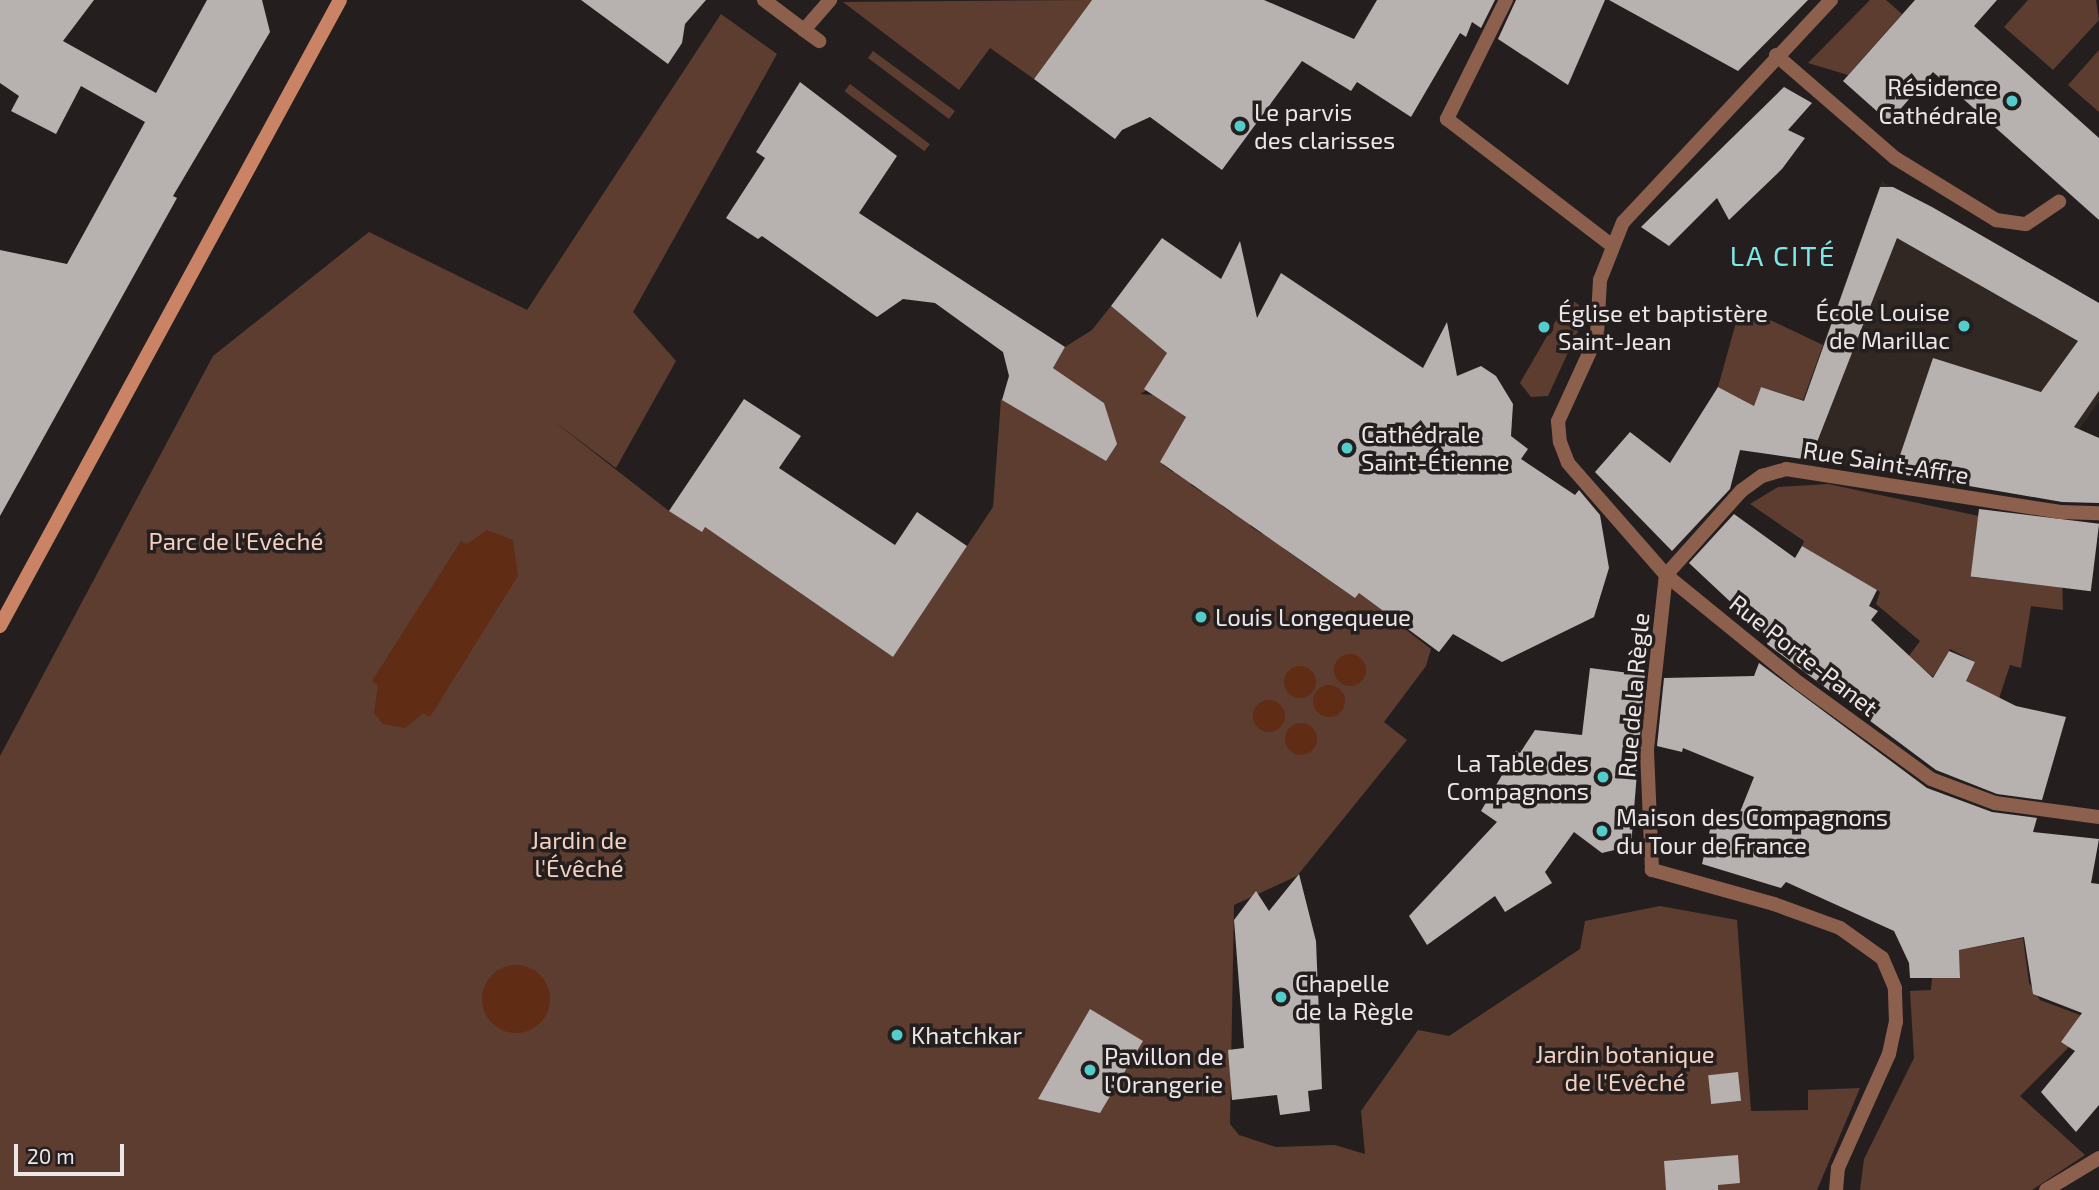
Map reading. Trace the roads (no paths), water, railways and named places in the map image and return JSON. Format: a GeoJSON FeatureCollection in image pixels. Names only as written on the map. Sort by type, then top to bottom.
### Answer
{"type":"FeatureCollection","features":[{"type":"Feature","properties":{"kind":"main road"},"geometry":{"type":"LineString","coordinates":[[0,626],[340,0]]}},
{"type":"Feature","properties":{"kind":"street"},"geometry":{"type":"LineString","coordinates":[[764,0],[819,41]]}},
{"type":"Feature","properties":{"kind":"street"},"geometry":{"type":"LineString","coordinates":[[804,30],[830,0]]}},
{"type":"Feature","properties":{"kind":"street"},"geometry":{"type":"LineString","coordinates":[[1506,0],[1447,119],[1611,244],[1636,204],[1831,0]]}},
{"type":"Feature","properties":{"kind":"street"},"geometry":{"type":"LineString","coordinates":[[1776,55],[1895,158],[1996,220],[2026,224],[2059,202]]}},
{"type":"Feature","properties":{"kind":"street","name":"Rue Porte-Panet"},"geometry":{"type":"LineString","coordinates":[[1611,244],[1600,280],[1597,336],[1558,421],[1568,463],[1666,575],[1799,683],[1931,779],[1995,803],[2099,817]]}},
{"type":"Feature","properties":{"kind":"street","name":"Rue Saint-Affre"},"geometry":{"type":"LineString","coordinates":[[1666,575],[1741,491],[1762,476],[1786,469],[2061,512],[2099,513]]}},
{"type":"Feature","properties":{"kind":"street","name":"Rue de la Règle"},"geometry":{"type":"LineString","coordinates":[[1666,575],[1647,749],[1652,870],[1774,904],[1840,929],[1882,958],[1895,988],[1896,1022],[1889,1054],[1838,1168],[1836,1190]]}},
{"type":"Feature","properties":{"kind":"street"},"geometry":{"type":"LineString","coordinates":[[2046,1190],[2099,1158]]}},
{"type":"Feature","properties":{"kind":"place","name":"Résidence Cathédrale"},"geometry":{"type":"Point","coordinates":[2012,101]}},
{"type":"Feature","properties":{"kind":"place","name":"Le parvis des clarisses"},"geometry":{"type":"Point","coordinates":[1240,126]}},
{"type":"Feature","properties":{"kind":"place","name":"École Louise de Marillac"},"geometry":{"type":"Point","coordinates":[1964,326]}},
{"type":"Feature","properties":{"kind":"place","name":"Église et baptistère Saint-Jean"},"geometry":{"type":"Point","coordinates":[1544,327]}},
{"type":"Feature","properties":{"kind":"place","name":"Cathédrale Saint-Étienne"},"geometry":{"type":"Point","coordinates":[1347,448]}},
{"type":"Feature","properties":{"kind":"place","name":"Louis Longequeue"},"geometry":{"type":"Point","coordinates":[1201,617]}},
{"type":"Feature","properties":{"kind":"place","name":"La Table des Compagnons"},"geometry":{"type":"Point","coordinates":[1603,777]}},
{"type":"Feature","properties":{"kind":"place","name":"Maison des Compagnons du Tour de France"},"geometry":{"type":"Point","coordinates":[1602,831]}},
{"type":"Feature","properties":{"kind":"place","name":"Chapelle de la Règle"},"geometry":{"type":"Point","coordinates":[1281,997]}},
{"type":"Feature","properties":{"kind":"place","name":"Khatchkar"},"geometry":{"type":"Point","coordinates":[897,1035]}},
{"type":"Feature","properties":{"kind":"place","name":"Pavillon de l'Orangerie"},"geometry":{"type":"Point","coordinates":[1090,1070]}},
{"type":"Feature","properties":{"kind":"district","name":"LA CITÉ"},"geometry":{"type":"Point","coordinates":[1783,255]}},
{"type":"Feature","properties":{"kind":"park label","name":"Parc de l'Evêché"},"geometry":{"type":"Point","coordinates":[236,541]}},
{"type":"Feature","properties":{"kind":"park label","name":"Jardin de l'Évêché"},"geometry":{"type":"Point","coordinates":[579,854]}},
{"type":"Feature","properties":{"kind":"park label","name":"Jardin botanique de l'Evêché"},"geometry":{"type":"Point","coordinates":[1625,1068]}}]}
